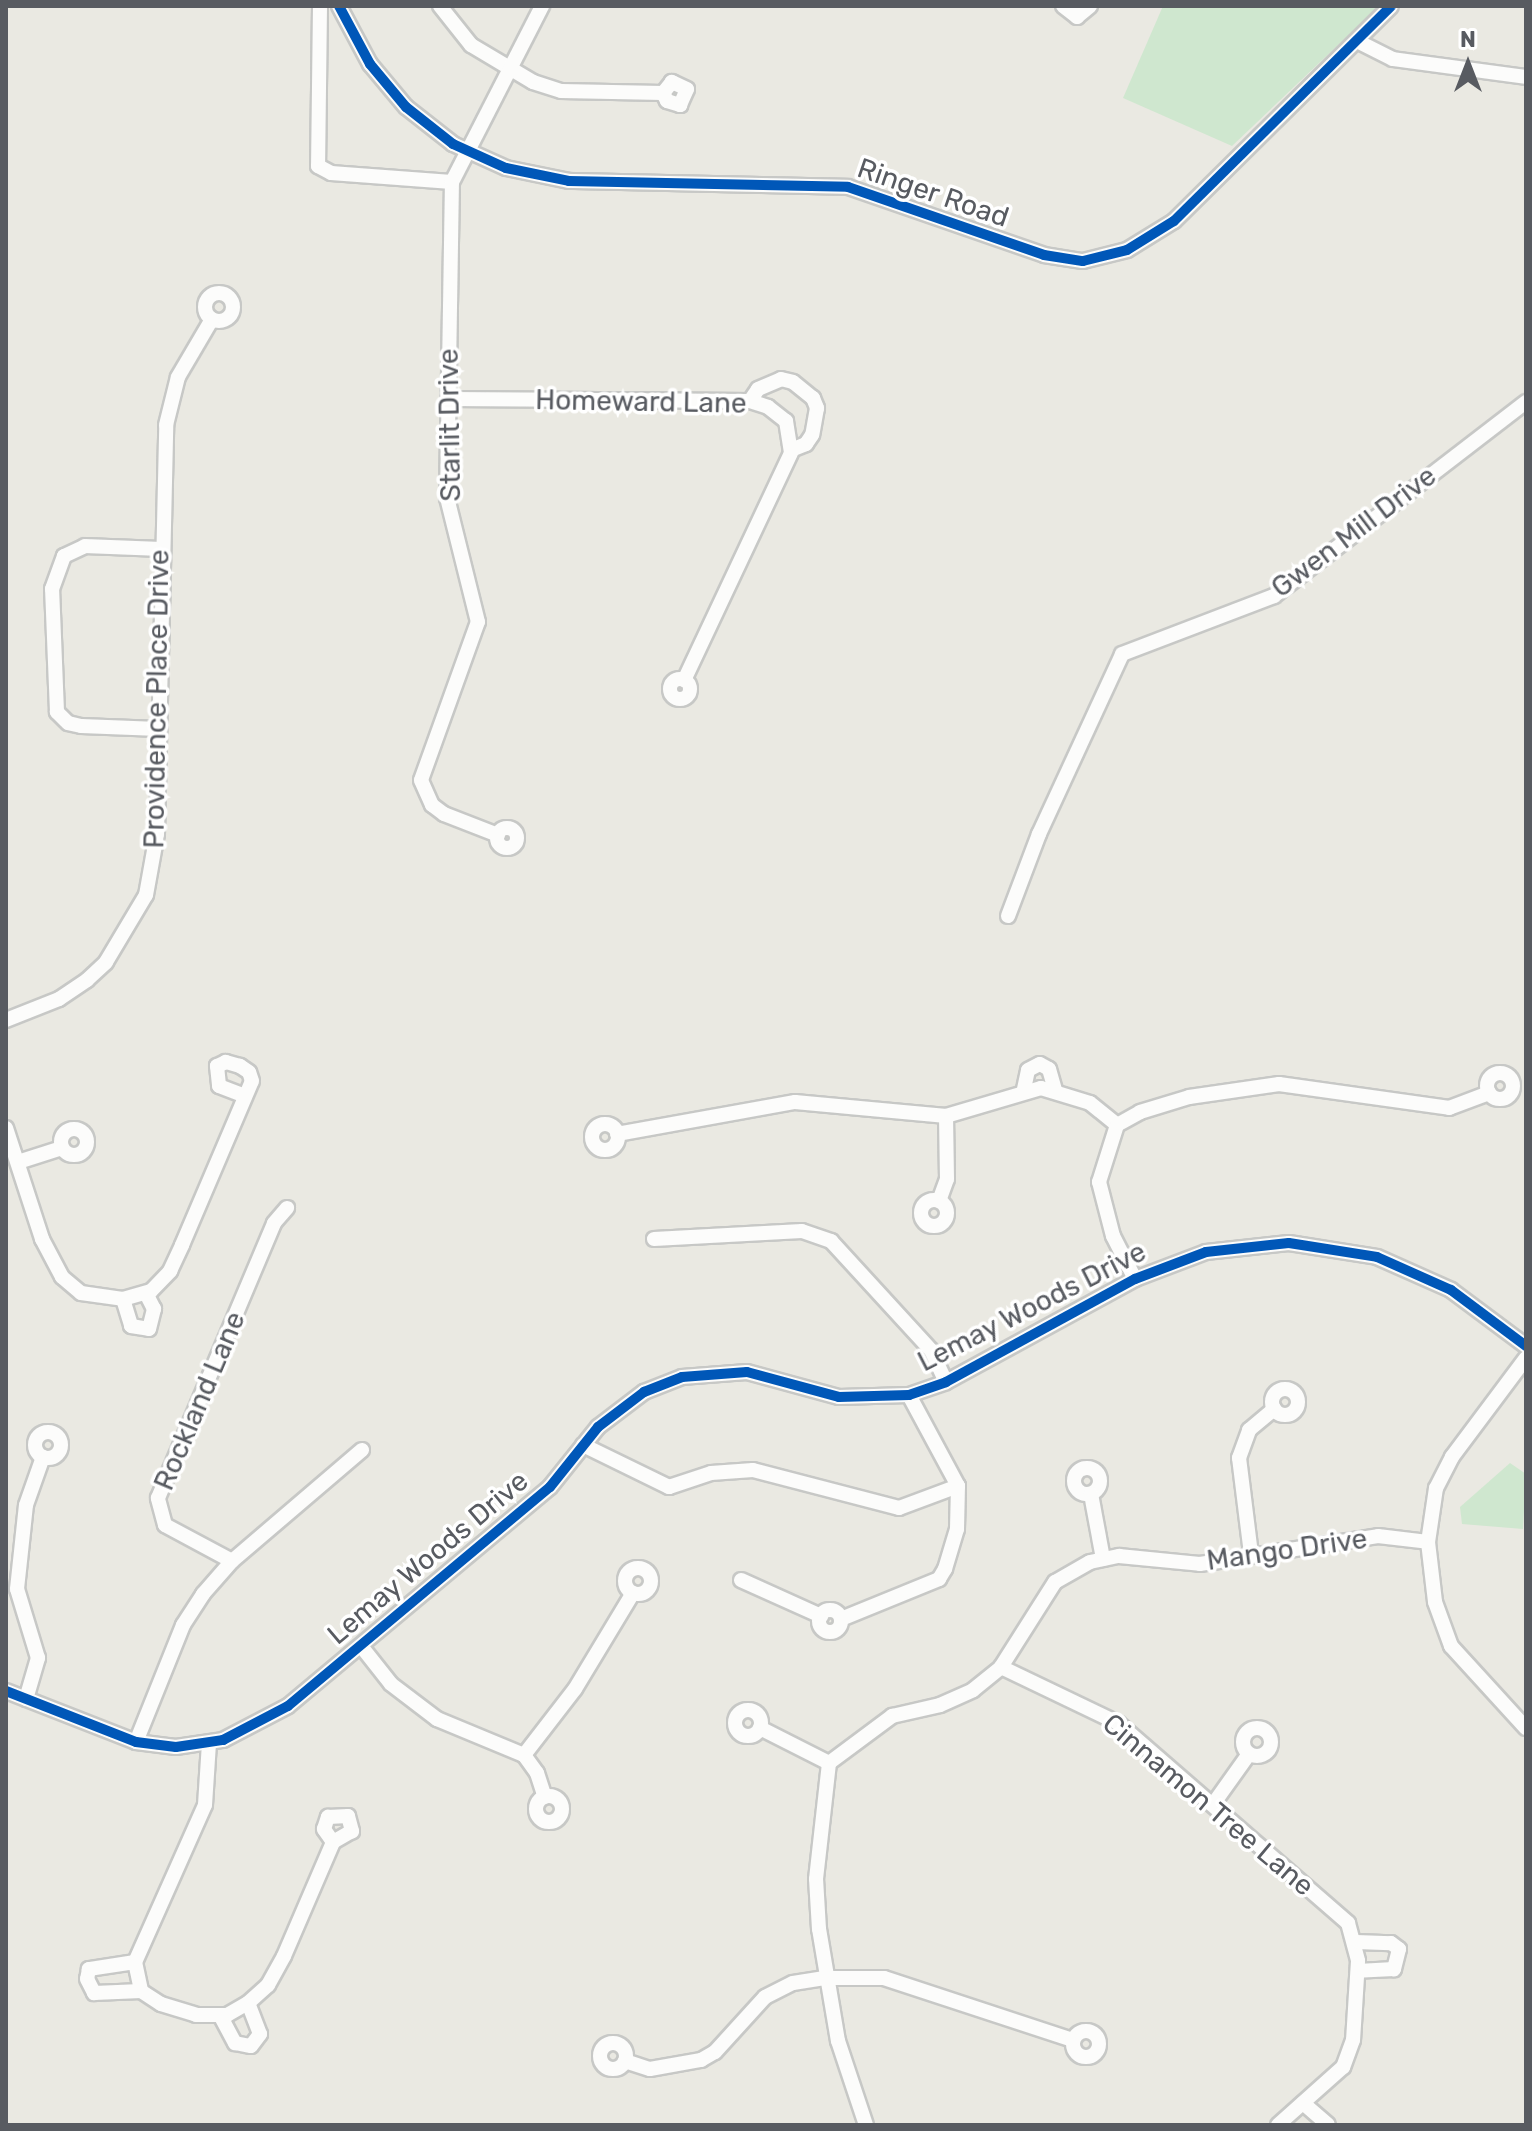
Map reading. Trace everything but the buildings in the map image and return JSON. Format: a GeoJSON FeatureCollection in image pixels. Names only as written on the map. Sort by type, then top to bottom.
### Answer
{"type":"FeatureCollection","features":[{"type":"Feature","properties":{"kind":"street"},"geometry":{"type":"LineString","coordinates":[[320,6],[318,171],[452,182]]}},
{"type":"Feature","properties":{"kind":"street","name":"Ringer Road"},"geometry":{"type":"LineString","coordinates":[[339,6],[358,46],[393,94],[466,151],[519,173],[560,181],[848,187],[1044,255],[1093,261],[1127,250],[1174,221],[1391,6]]}},
{"type":"Feature","properties":{"kind":"street"},"geometry":{"type":"LineString","coordinates":[[440,6],[471,45],[506,71],[561,91],[663,93]]}},
{"type":"Feature","properties":{"kind":"street","name":"Starlit Drive"},"geometry":{"type":"LineString","coordinates":[[498,835],[444,814],[422,788],[424,763],[478,622],[447,498],[452,182],[506,71],[542,6]]}},
{"type":"Feature","properties":{"kind":"street"},"geometry":{"type":"LineString","coordinates":[[1063,6],[1077,17],[1090,6]]}},
{"type":"Feature","properties":{"kind":"street"},"geometry":{"type":"LineString","coordinates":[[1357,41],[1393,59],[1526,77]]}},
{"type":"Feature","properties":{"kind":"street","name":"Providence Place Drive"},"geometry":{"type":"LineString","coordinates":[[6,1020],[59,999],[87,980],[106,962],[146,895],[157,834],[161,549],[171,399],[187,357],[212,319]]}},
{"type":"Feature","properties":{"kind":"street"},"geometry":{"type":"LineString","coordinates":[[684,680],[791,450],[806,444],[812,435],[817,408],[813,398],[793,382],[781,379],[758,389],[750,401]]}},
{"type":"Feature","properties":{"kind":"street","name":"Homeward Lane"},"geometry":{"type":"LineString","coordinates":[[448,399],[750,401],[768,407],[786,421],[791,450]]}},
{"type":"Feature","properties":{"kind":"street","name":"Gwen Mill Drive"},"geometry":{"type":"LineString","coordinates":[[1008,916],[1034,845],[1122,654],[1274,596],[1526,402]]}},
{"type":"Feature","properties":{"kind":"street"},"geometry":{"type":"LineString","coordinates":[[159,729],[81,726],[68,723],[57,712],[52,589],[64,556],[85,546],[161,549]]}},
{"type":"Feature","properties":{"kind":"street"},"geometry":{"type":"LineString","coordinates":[[1024,1089],[1028,1070],[1040,1064],[1049,1069],[1055,1090]]}},
{"type":"Feature","properties":{"kind":"street"},"geometry":{"type":"LineString","coordinates":[[1135,1279],[1101,1199],[1100,1168],[1117,1125],[1163,1104],[1279,1084],[1449,1108],[1489,1093]]}},
{"type":"Feature","properties":{"kind":"street"},"geometry":{"type":"LineString","coordinates":[[617,1134],[795,1102],[946,1116],[1024,1089],[1055,1090],[1090,1103],[1117,1125]]}},
{"type":"Feature","properties":{"kind":"street"},"geometry":{"type":"LineString","coordinates":[[6,1128],[42,1239],[62,1277],[81,1293],[123,1299],[146,1293],[170,1271],[245,1096]]}},
{"type":"Feature","properties":{"kind":"street"},"geometry":{"type":"LineString","coordinates":[[939,1201],[947,1179],[946,1116]]}},
{"type":"Feature","properties":{"kind":"street"},"geometry":{"type":"LineString","coordinates":[[18,1162],[62,1148]]}},
{"type":"Feature","properties":{"kind":"street","name":"Rockland Lane"},"geometry":{"type":"LineString","coordinates":[[232,1561],[223,1551],[165,1525],[158,1498],[274,1223],[287,1208]]}},
{"type":"Feature","properties":{"kind":"street"},"geometry":{"type":"LineString","coordinates":[[654,1239],[802,1231],[831,1241],[931,1350],[946,1382]]}},
{"type":"Feature","properties":{"kind":"street","name":"Lemay Woods Drive"},"geometry":{"type":"LineString","coordinates":[[6,1691],[136,1742],[176,1747],[209,1743],[274,1717],[550,1487],[610,1415],[644,1392],[704,1373],[758,1374],[839,1397],[909,1395],[946,1382],[1135,1279],[1183,1259],[1236,1246],[1289,1243],[1350,1250],[1430,1278],[1526,1346]]}},
{"type":"Feature","properties":{"kind":"street"},"geometry":{"type":"LineString","coordinates":[[123,1299],[131,1326],[149,1329],[155,1321],[146,1293]]}},
{"type":"Feature","properties":{"kind":"street"},"geometry":{"type":"LineString","coordinates":[[1525,1724],[1451,1646],[1435,1602],[1428,1542],[1436,1488],[1452,1457],[1526,1358]]}},
{"type":"Feature","properties":{"kind":"street"},"geometry":{"type":"LineString","coordinates":[[741,1580],[821,1616],[820,1624],[828,1631],[838,1629],[841,1619],[939,1579],[957,1529],[958,1486],[909,1395]]}},
{"type":"Feature","properties":{"kind":"street"},"geometry":{"type":"LineString","coordinates":[[1251,1554],[1239,1458],[1249,1430],[1274,1409]]}},
{"type":"Feature","properties":{"kind":"street"},"geometry":{"type":"LineString","coordinates":[[583,1445],[669,1487],[711,1473],[753,1470],[899,1508],[958,1486]]}},
{"type":"Feature","properties":{"kind":"street"},"geometry":{"type":"LineString","coordinates":[[136,1742],[183,1625],[232,1561],[362,1450]]}},
{"type":"Feature","properties":{"kind":"street"},"geometry":{"type":"LineString","coordinates":[[26,1699],[38,1658],[17,1589],[26,1505],[43,1457]]}},
{"type":"Feature","properties":{"kind":"street"},"geometry":{"type":"LineString","coordinates":[[1091,1494],[1103,1559]]}},
{"type":"Feature","properties":{"kind":"street","name":"Mango Drive"},"geometry":{"type":"LineString","coordinates":[[829,1763],[892,1716],[958,1697],[1001,1667],[1055,1582],[1103,1559],[1200,1564],[1378,1536],[1428,1542]]}},
{"type":"Feature","properties":{"kind":"street"},"geometry":{"type":"LineString","coordinates":[[524,1755],[575,1689],[633,1593]]}},
{"type":"Feature","properties":{"kind":"street"},"geometry":{"type":"LineString","coordinates":[[361,1646],[391,1684],[437,1719],[524,1755],[537,1773],[545,1797]]}},
{"type":"Feature","properties":{"kind":"street","name":"Cinnamon Tree Lane"},"geometry":{"type":"LineString","coordinates":[[1001,1667],[1118,1723],[1214,1803],[1348,1923],[1356,1942]]}},
{"type":"Feature","properties":{"kind":"street"},"geometry":{"type":"LineString","coordinates":[[760,1728],[829,1763],[816,1879],[825,1978],[838,2041],[866,2125]]}},
{"type":"Feature","properties":{"kind":"street"},"geometry":{"type":"LineString","coordinates":[[141,1991],[135,1962],[205,1805],[209,1743]]}},
{"type":"Feature","properties":{"kind":"street"},"geometry":{"type":"LineString","coordinates":[[1214,1803],[1249,1754]]}},
{"type":"Feature","properties":{"kind":"street"},"geometry":{"type":"LineString","coordinates":[[135,1962],[89,1969],[87,1979],[94,1993],[141,1991],[161,2004],[196,2015],[220,2015],[248,2003],[268,1985],[284,1956],[333,1842]]}},
{"type":"Feature","properties":{"kind":"street"},"geometry":{"type":"LineString","coordinates":[[1278,2125],[1343,2067],[1353,2040],[1358,1971],[1356,1942],[1391,1943],[1399,1949],[1394,1969],[1358,1971]]}},
{"type":"Feature","properties":{"kind":"street"},"geometry":{"type":"LineString","coordinates":[[625,2061],[650,2069],[701,2060],[715,2052],[765,1997],[793,1983],[825,1978],[884,1978],[1073,2040]]}},
{"type":"Feature","properties":{"kind":"street"},"geometry":{"type":"LineString","coordinates":[[220,2015],[235,2043],[251,2046],[260,2034],[248,2003]]}},
{"type":"Feature","properties":{"kind":"street"},"geometry":{"type":"LineString","coordinates":[[1303,2103],[1328,2125]]}},
{"type":"Feature","properties":{"kind":"green space"},"geometry":{"type":"Polygon","coordinates":[[[1163,6],[1379,6],[1232,146],[1123,98],[1163,6]]]}},
{"type":"Feature","properties":{"kind":"green space"},"geometry":{"type":"Polygon","coordinates":[[[1510,1463],[1526,1474],[1523,1529],[1462,1524],[1460,1507],[1510,1463]]]}},
{"type":"Feature","properties":{"kind":"cycle path"},"geometry":{"type":"LineString","coordinates":[[339,6],[370,64],[406,107],[453,144],[506,168],[569,181],[848,187],[1044,255],[1083,261],[1127,250],[1174,221],[1391,6]]}},
{"type":"Feature","properties":{"kind":"cycle path"},"geometry":{"type":"LineString","coordinates":[[6,1691],[136,1742],[176,1747],[223,1740],[288,1706],[550,1487],[598,1427],[644,1392],[682,1377],[747,1372],[839,1397],[909,1395],[946,1382],[1135,1279],[1206,1252],[1289,1243],[1377,1257],[1451,1290],[1526,1346]]}}]}
